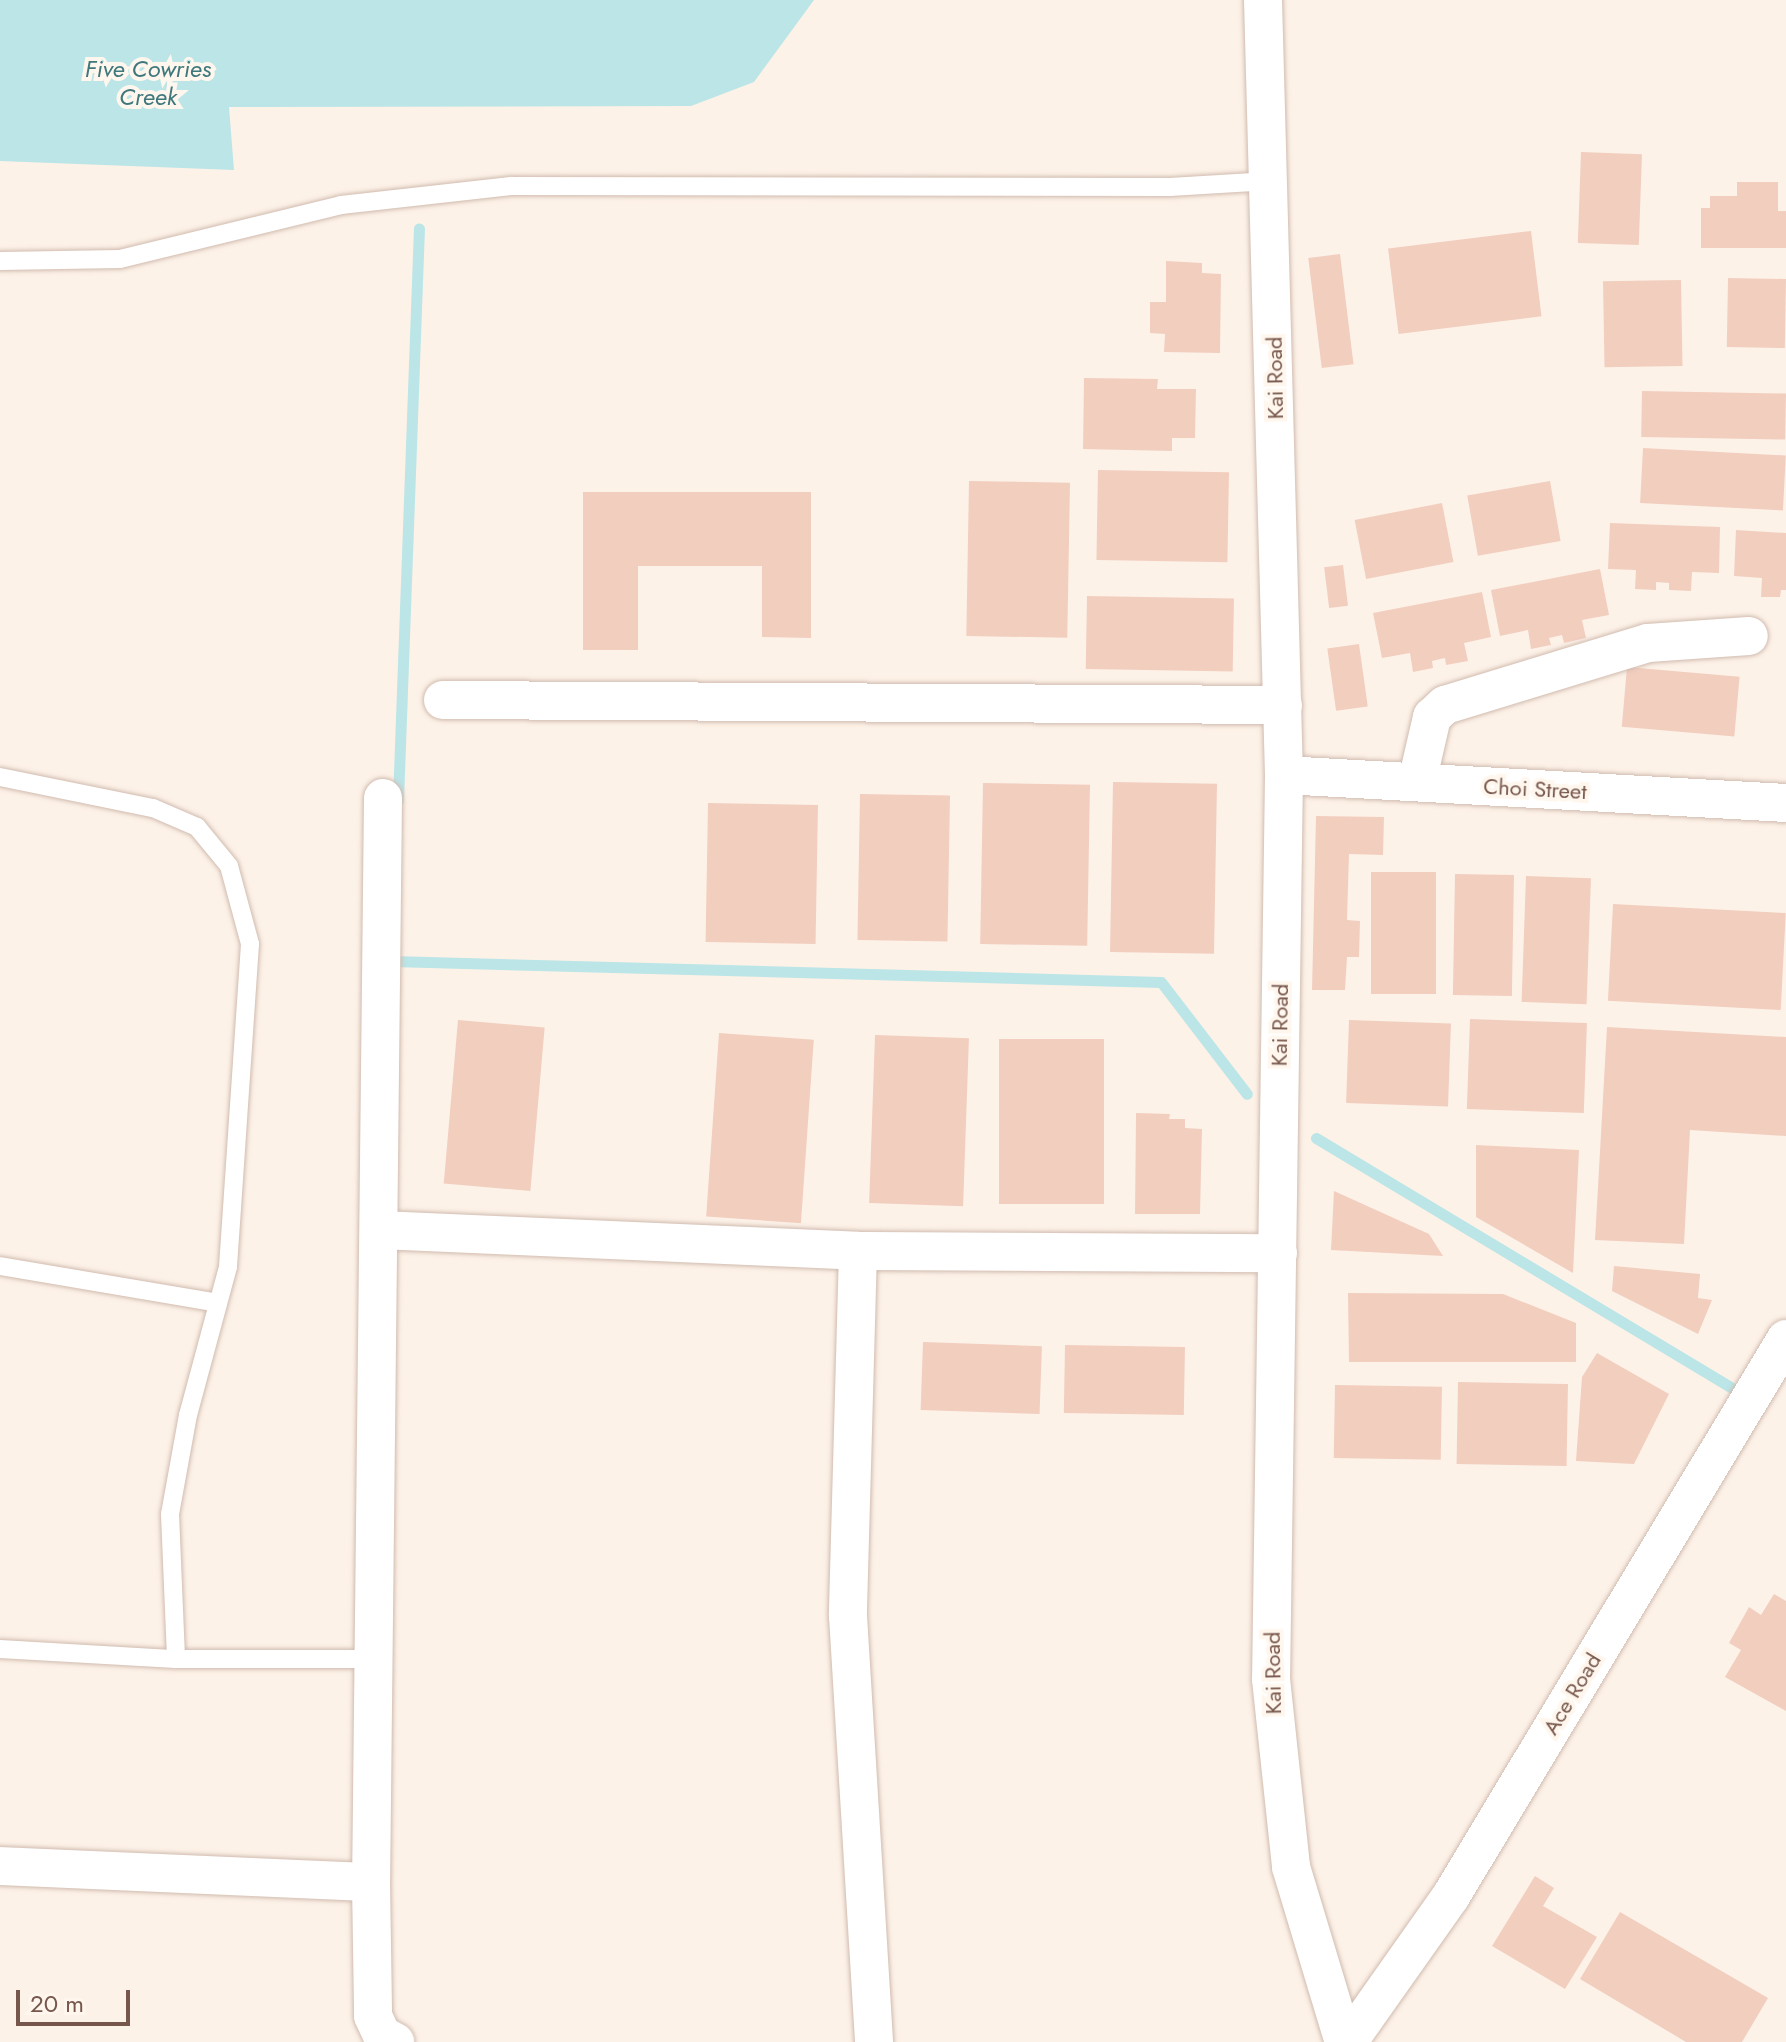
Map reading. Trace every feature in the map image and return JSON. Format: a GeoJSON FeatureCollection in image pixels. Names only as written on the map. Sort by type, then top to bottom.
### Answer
{"type":"FeatureCollection","features":[{"type":"Feature","properties":{"kind":"street","name":"Kai Road"},"geometry":{"type":"LineString","coordinates":[[1263,0],[1284,775],[1271,1679],[1277,1771],[1291,1867],[1346,2042]]}},
{"type":"Feature","properties":{"kind":"street"},"geometry":{"type":"LineString","coordinates":[[1417,782],[1432,717],[1445,705],[1648,643],[1749,636]]}},
{"type":"Feature","properties":{"kind":"street"},"geometry":{"type":"LineString","coordinates":[[443,700],[1283,705]]}},
{"type":"Feature","properties":{"kind":"street","name":"Choi Street"},"geometry":{"type":"LineString","coordinates":[[1284,775],[1786,803]]}},
{"type":"Feature","properties":{"kind":"street"},"geometry":{"type":"LineString","coordinates":[[383,798],[371,1882],[373,2016],[382,2035],[395,2042]]}},
{"type":"Feature","properties":{"kind":"street"},"geometry":{"type":"LineString","coordinates":[[380,1230],[858,1251],[1278,1253]]}},
{"type":"Feature","properties":{"kind":"street"},"geometry":{"type":"LineString","coordinates":[[858,1251],[848,1616],[874,2042]]}},
{"type":"Feature","properties":{"kind":"street","name":"Ace Road"},"geometry":{"type":"LineString","coordinates":[[1346,2042],[1451,1896],[1786,1339]]}},
{"type":"Feature","properties":{"kind":"street"},"geometry":{"type":"LineString","coordinates":[[0,1866],[371,1882]]}},
{"type":"Feature","properties":{"kind":"lane"},"geometry":{"type":"LineString","coordinates":[[0,261],[120,259],[341,205],[511,186],[1170,187],[1270,181]]}},
{"type":"Feature","properties":{"kind":"lane"},"geometry":{"type":"LineString","coordinates":[[0,777],[153,808],[197,827],[229,866],[250,944],[228,1267],[188,1415],[170,1514],[176,1659]]}},
{"type":"Feature","properties":{"kind":"lane"},"geometry":{"type":"LineString","coordinates":[[0,1266],[218,1303]]}},
{"type":"Feature","properties":{"kind":"lane"},"geometry":{"type":"LineString","coordinates":[[0,1649],[176,1659],[374,1659]]}},
{"type":"Feature","properties":{"kind":"water","name":"Five Cowries Creek"},"geometry":{"type":"Polygon","coordinates":[[[0,0],[814,0],[754,82],[691,106],[229,107],[234,170],[0,161],[0,0]]]}},
{"type":"Feature","properties":{"kind":"building"},"geometry":{"type":"Polygon","coordinates":[[[1581,152],[1642,154],[1639,245],[1578,243],[1581,152]]]}},
{"type":"Feature","properties":{"kind":"building"},"geometry":{"type":"Polygon","coordinates":[[[1737,182],[1778,182],[1778,211],[1786,211],[1786,248],[1701,248],[1701,208],[1710,208],[1710,196],[1737,196],[1737,182]]]}},
{"type":"Feature","properties":{"kind":"building"},"geometry":{"type":"Polygon","coordinates":[[[1531,231],[1541,316],[1399,334],[1388,249],[1531,231]]]}},
{"type":"Feature","properties":{"kind":"building"},"geometry":{"type":"Polygon","coordinates":[[[1340,254],[1354,364],[1322,368],[1308,258],[1340,254]]]}},
{"type":"Feature","properties":{"kind":"building"},"geometry":{"type":"Polygon","coordinates":[[[1166,261],[1202,263],[1202,273],[1221,274],[1220,353],[1164,352],[1165,334],[1150,333],[1150,302],[1166,302],[1166,261]]]}},
{"type":"Feature","properties":{"kind":"building"},"geometry":{"type":"Polygon","coordinates":[[[1728,278],[1786,279],[1785,348],[1727,347],[1728,278]]]}},
{"type":"Feature","properties":{"kind":"building"},"geometry":{"type":"Polygon","coordinates":[[[1681,280],[1683,366],[1605,367],[1603,281],[1681,280]]]}},
{"type":"Feature","properties":{"kind":"building"},"geometry":{"type":"Polygon","coordinates":[[[1084,378],[1158,379],[1157,389],[1196,389],[1195,438],[1172,438],[1172,451],[1083,449],[1084,378]]]}},
{"type":"Feature","properties":{"kind":"building"},"geometry":{"type":"Polygon","coordinates":[[[1642,391],[1786,394],[1785,440],[1641,437],[1642,391]]]}},
{"type":"Feature","properties":{"kind":"building"},"geometry":{"type":"Polygon","coordinates":[[[1643,448],[1786,455],[1783,510],[1640,503],[1643,448]]]}},
{"type":"Feature","properties":{"kind":"building"},"geometry":{"type":"Polygon","coordinates":[[[1098,470],[1229,472],[1227,562],[1096,560],[1098,470]]]}},
{"type":"Feature","properties":{"kind":"building"},"geometry":{"type":"Polygon","coordinates":[[[969,481],[1070,483],[1067,638],[966,636],[969,481]]]}},
{"type":"Feature","properties":{"kind":"building"},"geometry":{"type":"Polygon","coordinates":[[[1550,481],[1561,541],[1478,556],[1467,496],[1550,481]]]}},
{"type":"Feature","properties":{"kind":"building"},"geometry":{"type":"Polygon","coordinates":[[[583,492],[811,492],[811,638],[762,637],[762,566],[638,566],[638,650],[583,650],[583,492]]]}},
{"type":"Feature","properties":{"kind":"building"},"geometry":{"type":"Polygon","coordinates":[[[1442,503],[1453,562],[1366,579],[1355,520],[1442,503]]]}},
{"type":"Feature","properties":{"kind":"building"},"geometry":{"type":"Polygon","coordinates":[[[1610,523],[1720,527],[1719,573],[1692,572],[1691,591],[1669,590],[1669,583],[1656,582],[1656,590],[1635,589],[1636,570],[1608,569],[1610,523]]]}},
{"type":"Feature","properties":{"kind":"building"},"geometry":{"type":"Polygon","coordinates":[[[1736,530],[1786,533],[1786,590],[1781,590],[1780,597],[1761,597],[1762,578],[1734,576],[1736,530]]]}},
{"type":"Feature","properties":{"kind":"building"},"geometry":{"type":"Polygon","coordinates":[[[1343,565],[1348,606],[1329,608],[1324,567],[1343,565]]]}},
{"type":"Feature","properties":{"kind":"building"},"geometry":{"type":"Polygon","coordinates":[[[1600,569],[1609,615],[1582,620],[1586,638],[1564,643],[1562,635],[1549,638],[1551,645],[1531,649],[1528,630],[1500,636],[1491,590],[1600,569]]]}},
{"type":"Feature","properties":{"kind":"building"},"geometry":{"type":"Polygon","coordinates":[[[1482,592],[1491,637],[1464,643],[1468,661],[1446,665],[1445,658],[1432,661],[1433,668],[1413,672],[1410,653],[1382,658],[1373,613],[1482,592]]]}},
{"type":"Feature","properties":{"kind":"building"},"geometry":{"type":"Polygon","coordinates":[[[1087,596],[1234,599],[1233,672],[1086,669],[1087,596]]]}},
{"type":"Feature","properties":{"kind":"building"},"geometry":{"type":"Polygon","coordinates":[[[1359,644],[1368,706],[1336,711],[1327,648],[1359,644]]]}},
{"type":"Feature","properties":{"kind":"building"},"geometry":{"type":"Polygon","coordinates":[[[1627,667],[1740,677],[1734,737],[1622,727],[1627,667]]]}},
{"type":"Feature","properties":{"kind":"building"},"geometry":{"type":"Polygon","coordinates":[[[1113,782],[1217,784],[1214,954],[1110,952],[1113,782]]]}},
{"type":"Feature","properties":{"kind":"building"},"geometry":{"type":"Polygon","coordinates":[[[983,783],[1090,785],[1087,946],[980,944],[983,783]]]}},
{"type":"Feature","properties":{"kind":"building"},"geometry":{"type":"Polygon","coordinates":[[[860,794],[950,796],[947,942],[857,940],[860,794]]]}},
{"type":"Feature","properties":{"kind":"building"},"geometry":{"type":"Polygon","coordinates":[[[708,803],[818,805],[816,944],[706,942],[708,803]]]}},
{"type":"Feature","properties":{"kind":"building"},"geometry":{"type":"Polygon","coordinates":[[[1316,816],[1384,817],[1383,855],[1349,854],[1347,920],[1360,921],[1359,957],[1347,957],[1345,990],[1312,990],[1316,816]]]}},
{"type":"Feature","properties":{"kind":"building"},"geometry":{"type":"Polygon","coordinates":[[[1371,872],[1436,872],[1436,994],[1371,994],[1371,872]]]}},
{"type":"Feature","properties":{"kind":"building"},"geometry":{"type":"Polygon","coordinates":[[[1455,874],[1514,875],[1512,996],[1453,995],[1455,874]]]}},
{"type":"Feature","properties":{"kind":"building"},"geometry":{"type":"Polygon","coordinates":[[[1526,876],[1591,878],[1587,1004],[1522,1002],[1526,876]]]}},
{"type":"Feature","properties":{"kind":"building"},"geometry":{"type":"Polygon","coordinates":[[[1613,904],[1786,913],[1781,1010],[1608,1001],[1613,904]]]}},
{"type":"Feature","properties":{"kind":"building"},"geometry":{"type":"Polygon","coordinates":[[[1470,1019],[1587,1023],[1584,1113],[1467,1109],[1470,1019]]]}},
{"type":"Feature","properties":{"kind":"building"},"geometry":{"type":"Polygon","coordinates":[[[458,1020],[545,1028],[530,1191],[444,1183],[458,1020]]]}},
{"type":"Feature","properties":{"kind":"building"},"geometry":{"type":"Polygon","coordinates":[[[1349,1020],[1451,1024],[1448,1107],[1346,1103],[1349,1020]]]}},
{"type":"Feature","properties":{"kind":"building"},"geometry":{"type":"Polygon","coordinates":[[[1607,1027],[1786,1037],[1786,1136],[1690,1130],[1684,1244],[1595,1240],[1607,1027]]]}},
{"type":"Feature","properties":{"kind":"building"},"geometry":{"type":"Polygon","coordinates":[[[719,1033],[814,1040],[801,1223],[706,1217],[719,1033]]]}},
{"type":"Feature","properties":{"kind":"building"},"geometry":{"type":"Polygon","coordinates":[[[875,1035],[969,1038],[963,1206],[869,1203],[875,1035]]]}},
{"type":"Feature","properties":{"kind":"building"},"geometry":{"type":"Polygon","coordinates":[[[999,1039],[1104,1039],[1104,1204],[999,1204],[999,1039]]]}},
{"type":"Feature","properties":{"kind":"building"},"geometry":{"type":"Polygon","coordinates":[[[1136,1113],[1170,1114],[1169,1119],[1185,1119],[1185,1128],[1202,1129],[1200,1214],[1135,1214],[1136,1113]]]}},
{"type":"Feature","properties":{"kind":"building"},"geometry":{"type":"Polygon","coordinates":[[[1476,1145],[1579,1150],[1573,1273],[1476,1217],[1476,1145]]]}},
{"type":"Feature","properties":{"kind":"building"},"geometry":{"type":"Polygon","coordinates":[[[1334,1191],[1429,1234],[1443,1256],[1331,1250],[1334,1191]]]}},
{"type":"Feature","properties":{"kind":"building"},"geometry":{"type":"Polygon","coordinates":[[[1614,1266],[1700,1274],[1698,1298],[1712,1300],[1698,1334],[1612,1291],[1614,1266]]]}},
{"type":"Feature","properties":{"kind":"building"},"geometry":{"type":"Polygon","coordinates":[[[1348,1293],[1503,1294],[1576,1323],[1576,1362],[1349,1362],[1348,1293]]]}},
{"type":"Feature","properties":{"kind":"building"},"geometry":{"type":"Polygon","coordinates":[[[923,1342],[1042,1346],[1040,1414],[921,1410],[923,1342]]]}},
{"type":"Feature","properties":{"kind":"building"},"geometry":{"type":"Polygon","coordinates":[[[1065,1345],[1185,1347],[1184,1415],[1064,1413],[1065,1345]]]}},
{"type":"Feature","properties":{"kind":"building"},"geometry":{"type":"Polygon","coordinates":[[[1597,1353],[1669,1394],[1634,1464],[1576,1461],[1582,1377],[1597,1353]]]}},
{"type":"Feature","properties":{"kind":"building"},"geometry":{"type":"Polygon","coordinates":[[[1458,1382],[1568,1384],[1567,1466],[1457,1464],[1458,1382]]]}},
{"type":"Feature","properties":{"kind":"building"},"geometry":{"type":"Polygon","coordinates":[[[1335,1385],[1442,1387],[1441,1460],[1334,1458],[1335,1385]]]}},
{"type":"Feature","properties":{"kind":"building"},"geometry":{"type":"Polygon","coordinates":[[[1774,1594],[1786,1601],[1786,1711],[1725,1677],[1741,1650],[1729,1643],[1749,1607],[1761,1615],[1774,1594]]]}},
{"type":"Feature","properties":{"kind":"building"},"geometry":{"type":"Polygon","coordinates":[[[1535,1876],[1554,1888],[1543,1906],[1597,1937],[1565,1989],[1492,1946],[1535,1876]]]}},
{"type":"Feature","properties":{"kind":"building"},"geometry":{"type":"Polygon","coordinates":[[[1620,1912],[1768,1998],[1742,2042],[1686,2042],[1580,1979],[1620,1912]]]}},
{"type":"Feature","properties":{"kind":"waterway"},"geometry":{"type":"LineString","coordinates":[[398,800],[419,228]]}},
{"type":"Feature","properties":{"kind":"waterway"},"geometry":{"type":"LineString","coordinates":[[392,957],[392,961],[1161,982],[1247,1094]]}},
{"type":"Feature","properties":{"kind":"waterway"},"geometry":{"type":"LineString","coordinates":[[1316,1138],[1732,1388]]}}]}
